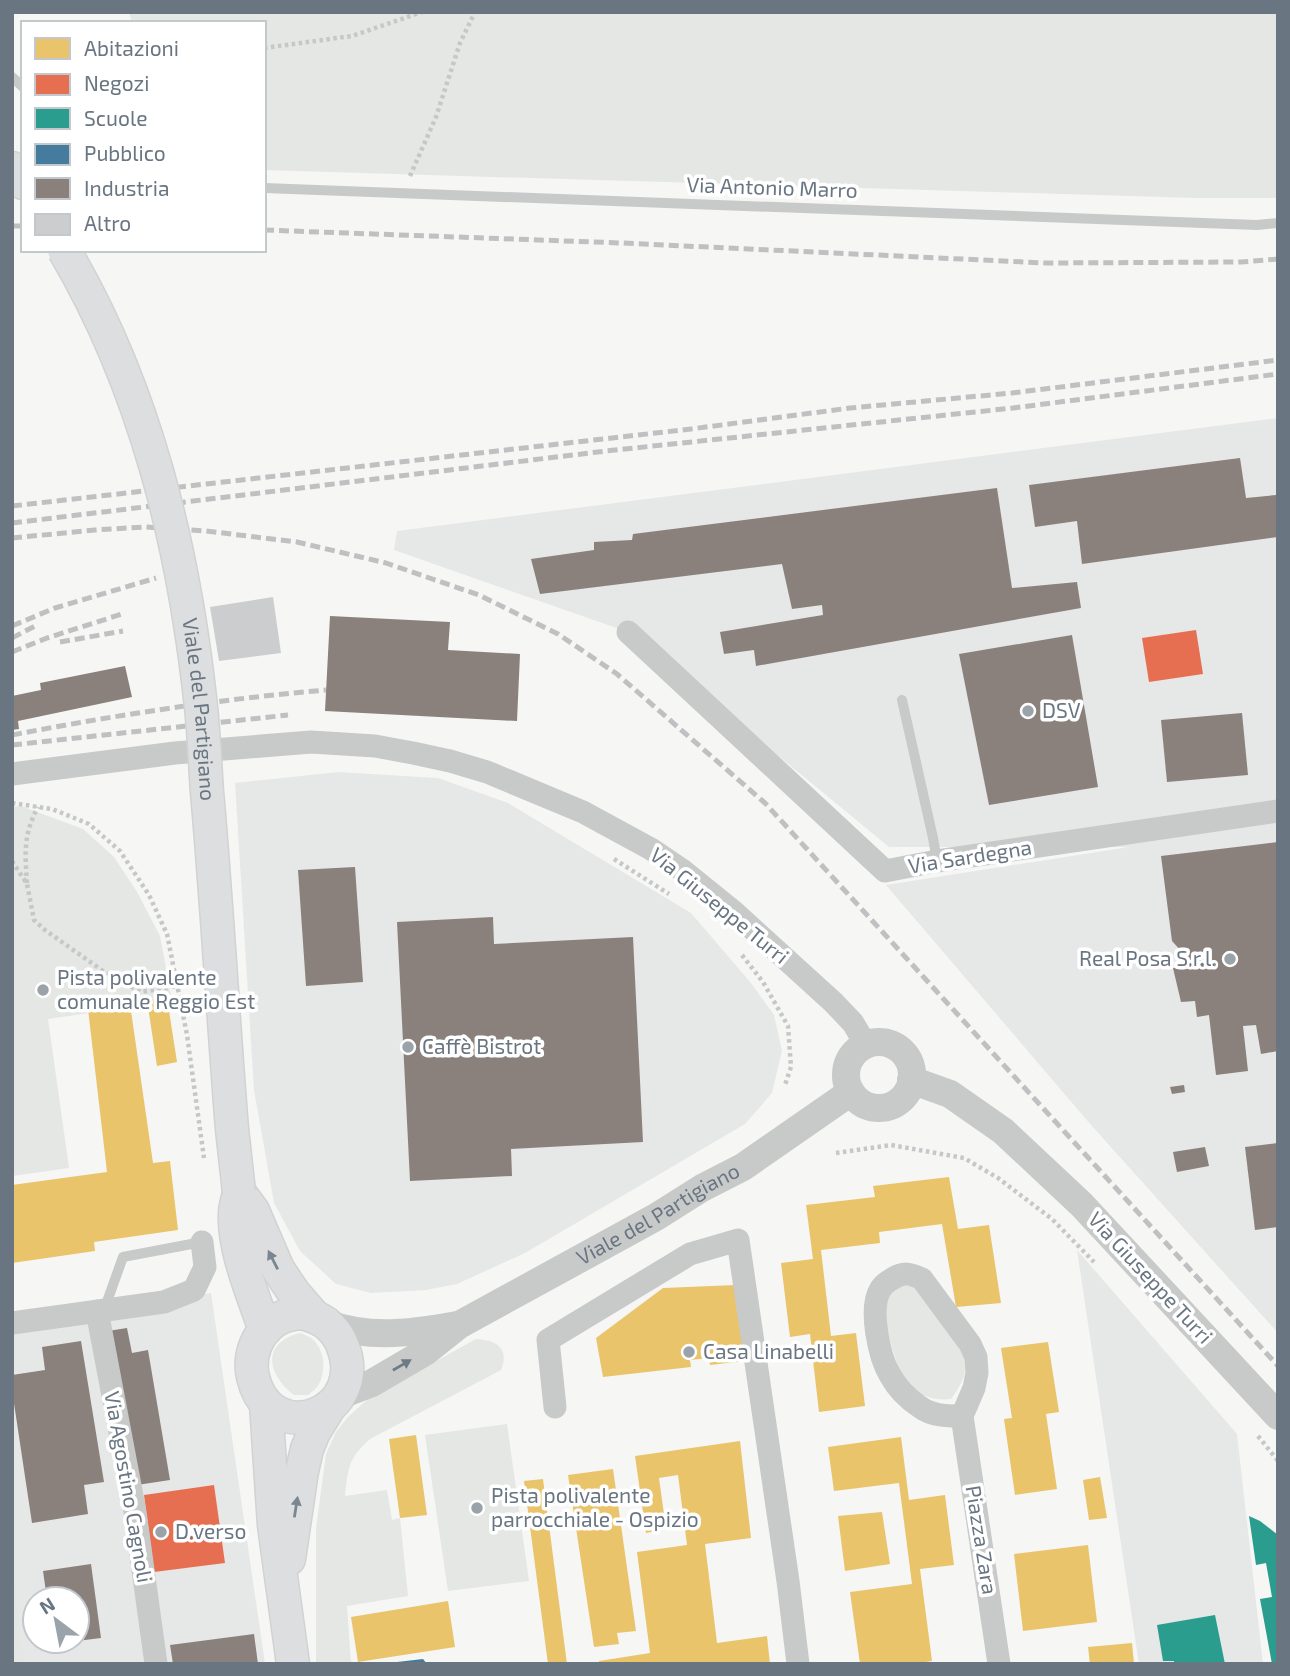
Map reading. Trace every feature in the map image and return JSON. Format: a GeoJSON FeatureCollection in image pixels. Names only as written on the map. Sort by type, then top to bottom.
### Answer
{"type":"FeatureCollection","features":[{"type":"Feature","properties":{"kind":"main road","name":"Viale del Partigiano"},"geometry":{"type":"LineString","coordinates":[[65,252],[110,338],[136,405],[159,475],[178,553],[201,709],[239,1192],[234,1211],[236,1230],[244,1268],[265,1330]]}},
{"type":"Feature","properties":{"kind":"main road","name":"Viale del Partigiano"},"geometry":{"type":"LineString","coordinates":[[239,1192],[253,1211],[278,1269],[294,1293],[338,1336],[347,1365],[346,1380],[336,1401],[314,1432],[302,1471],[285,1599]]}},
{"type":"Feature","properties":{"kind":"main road","name":"Viale del Partigiano"},"geometry":{"type":"LineString","coordinates":[[321,1320],[300,1313],[275,1320],[256,1342],[252,1375],[266,1405],[278,1413],[306,1418],[336,1401]]}},
{"type":"Feature","properties":{"kind":"main road","name":"Viale del Partigiano"},"geometry":{"type":"LineString","coordinates":[[266,1405],[274,1525],[293,1664]]}},
{"type":"Feature","properties":{"kind":"street","name":"Via Sardegna"},"geometry":{"type":"LineString","coordinates":[[628,632],[885,871],[1278,811]]}},
{"type":"Feature","properties":{"kind":"street","name":"Via Giuseppe Turri"},"geometry":{"type":"LineString","coordinates":[[12,774],[175,753],[311,742],[375,746],[450,761],[487,772],[583,812],[651,849],[682,870],[734,912],[833,1002],[853,1023],[866,1045]]}},
{"type":"Feature","properties":{"kind":"street"},"geometry":{"type":"LineString","coordinates":[[877,1042],[898,1048],[906,1056],[911,1065],[911,1080],[905,1096],[897,1103],[876,1108],[856,1099],[846,1080],[850,1059],[866,1045],[877,1042]]}},
{"type":"Feature","properties":{"kind":"street","name":"Via Giuseppe Turri"},"geometry":{"type":"LineString","coordinates":[[911,1080],[954,1097],[1003,1131],[1038,1163],[1082,1205],[1278,1416]]}},
{"type":"Feature","properties":{"kind":"street","name":"Viale del Partigiano"},"geometry":{"type":"LineString","coordinates":[[336,1401],[425,1352],[459,1325],[743,1167],[851,1092]]}},
{"type":"Feature","properties":{"kind":"street"},"geometry":{"type":"LineString","coordinates":[[555,1406],[548,1340],[690,1254],[738,1240],[798,1664]]}},
{"type":"Feature","properties":{"kind":"street"},"geometry":{"type":"LineString","coordinates":[[12,1323],[164,1302],[194,1290],[205,1267],[202,1242]]}},
{"type":"Feature","properties":{"kind":"street","name":"Piazza Zara"},"geometry":{"type":"LineString","coordinates":[[962,1416],[940,1416],[921,1409],[902,1392],[889,1373],[881,1351],[875,1308],[880,1290],[901,1274],[912,1273],[922,1279],[970,1345],[975,1357],[974,1388],[962,1416],[999,1664]]}},
{"type":"Feature","properties":{"kind":"street","name":"Via Agostino Cagnoli"},"geometry":{"type":"LineString","coordinates":[[100,1311],[135,1512],[156,1664]]}},
{"type":"Feature","properties":{"kind":"street","name":"Viale del Partigiano"},"geometry":{"type":"LineString","coordinates":[[321,1320],[346,1331],[389,1334],[422,1332],[459,1325]]}},
{"type":"Feature","properties":{"kind":"lane","name":"Via Antonio Marro"},"geometry":{"type":"LineString","coordinates":[[266,188],[1257,225],[1278,223]]}},
{"type":"Feature","properties":{"kind":"lane"},"geometry":{"type":"LineString","coordinates":[[902,699],[937,861]]}},
{"type":"Feature","properties":{"kind":"lane"},"geometry":{"type":"LineString","coordinates":[[100,1311],[123,1257],[202,1242]]}},
{"type":"Feature","properties":{"kind":"path"},"geometry":{"type":"LineString","coordinates":[[266,48],[352,36],[422,12]]}},
{"type":"Feature","properties":{"kind":"path"},"geometry":{"type":"LineString","coordinates":[[403,193],[436,117],[460,43],[475,12]]}},
{"type":"Feature","properties":{"kind":"path"},"geometry":{"type":"LineString","coordinates":[[12,803],[52,809],[89,824],[120,850],[149,895],[167,934],[178,986],[204,1158]]}},
{"type":"Feature","properties":{"kind":"path"},"geometry":{"type":"LineString","coordinates":[[38,807],[29,824],[25,854],[34,920],[103,971],[141,992],[178,986]]}},
{"type":"Feature","properties":{"kind":"path"},"geometry":{"type":"LineString","coordinates":[[608,856],[678,900]]}},
{"type":"Feature","properties":{"kind":"path"},"geometry":{"type":"LineString","coordinates":[[12,861],[27,884]]}},
{"type":"Feature","properties":{"kind":"path"},"geometry":{"type":"LineString","coordinates":[[740,953],[763,982],[789,1026],[791,1067],[785,1085]]}},
{"type":"Feature","properties":{"kind":"path"},"geometry":{"type":"LineString","coordinates":[[836,1153],[891,1146],[964,1158],[998,1178],[1052,1219],[1098,1265]]}},
{"type":"Feature","properties":{"kind":"path"},"geometry":{"type":"LineString","coordinates":[[1258,1436],[1278,1461]]}},
{"type":"Feature","properties":{"kind":"shaded area"},"geometry":{"type":"Polygon","coordinates":[[[129,12],[1278,12],[1278,198],[1195,198],[266,170],[266,21],[131,21],[129,12]]]}},
{"type":"Feature","properties":{"kind":"shaded area"},"geometry":{"type":"Polygon","coordinates":[[[1278,418],[1278,1333],[1091,1125],[886,885],[1129,847],[889,847],[628,632],[394,550],[397,531],[1278,418]]]}},
{"type":"Feature","properties":{"kind":"shaded area"},"geometry":{"type":"Polygon","coordinates":[[[338,772],[438,778],[508,803],[691,913],[751,983],[774,1015],[782,1051],[772,1093],[745,1124],[525,1253],[457,1284],[426,1290],[371,1293],[336,1284],[300,1251],[274,1203],[254,1090],[235,783],[338,772]]]}},
{"type":"Feature","properties":{"kind":"shaded area"},"geometry":{"type":"Polygon","coordinates":[[[21,806],[83,829],[114,857],[137,892],[160,936],[172,1001],[48,1019],[69,1168],[12,1176],[12,807],[21,806]]]}},
{"type":"Feature","properties":{"kind":"shaded area"},"geometry":{"type":"Polygon","coordinates":[[[1077,1250],[1237,1434],[1263,1664],[1139,1664],[1077,1250]]]}},
{"type":"Feature","properties":{"kind":"shaded area"},"geometry":{"type":"Polygon","coordinates":[[[898,1285],[918,1286],[965,1357],[963,1379],[951,1399],[921,1394],[910,1387],[902,1376],[884,1309],[887,1297],[898,1285]]]}},
{"type":"Feature","properties":{"kind":"shaded area"},"geometry":{"type":"Polygon","coordinates":[[[211,1293],[265,1664],[12,1664],[12,1321],[211,1293]]]}},
{"type":"Feature","properties":{"kind":"shaded area"},"geometry":{"type":"Polygon","coordinates":[[[300,1333],[316,1342],[323,1361],[320,1381],[308,1395],[294,1395],[285,1387],[278,1378],[272,1360],[279,1344],[300,1333]]]}},
{"type":"Feature","properties":{"kind":"shaded area"},"geometry":{"type":"Polygon","coordinates":[[[476,1339],[490,1341],[499,1347],[504,1356],[501,1370],[370,1439],[353,1458],[348,1471],[345,1496],[387,1490],[392,1520],[400,1518],[408,1596],[347,1606],[351,1664],[316,1664],[316,1529],[326,1454],[336,1432],[369,1398],[476,1339]]]}},
{"type":"Feature","properties":{"kind":"shaded area","name":"Pista polivalente parrocchiale - Ospizio"},"geometry":{"type":"Polygon","coordinates":[[[507,1424],[529,1581],[448,1591],[425,1435],[507,1424]]]}},
{"type":"Feature","properties":{"kind":"shaded area"},"geometry":{"type":"Polygon","coordinates":[[[12,1569],[24,1664],[12,1664],[12,1569]]]}},
{"type":"Feature","properties":{"kind":"building: Abitazioni"},"geometry":{"type":"Polygon","coordinates":[[[167,998],[177,1062],[157,1066],[147,1000],[167,998]]]}},
{"type":"Feature","properties":{"kind":"building: Abitazioni"},"geometry":{"type":"Polygon","coordinates":[[[130,1004],[153,1163],[170,1161],[178,1230],[94,1242],[95,1251],[12,1263],[12,1185],[107,1172],[88,1009],[130,1004]]]}},
{"type":"Feature","properties":{"kind":"building: Abitazioni"},"geometry":{"type":"Polygon","coordinates":[[[949,1177],[958,1229],[989,1225],[1001,1303],[956,1307],[942,1224],[879,1232],[880,1243],[821,1250],[831,1336],[856,1333],[865,1406],[819,1412],[810,1334],[790,1337],[781,1263],[813,1259],[806,1205],[875,1197],[873,1186],[949,1177]]]}},
{"type":"Feature","properties":{"kind":"building: Abitazioni"},"geometry":{"type":"Polygon","coordinates":[[[736,1285],[745,1361],[710,1365],[709,1358],[690,1360],[691,1367],[603,1377],[596,1338],[663,1288],[736,1285]]]}},
{"type":"Feature","properties":{"kind":"building: Abitazioni"},"geometry":{"type":"Polygon","coordinates":[[[1048,1342],[1059,1412],[1046,1414],[1057,1489],[1015,1495],[1004,1419],[1012,1418],[1001,1348],[1048,1342]]]}},
{"type":"Feature","properties":{"kind":"building: Abitazioni"},"geometry":{"type":"Polygon","coordinates":[[[416,1435],[427,1515],[400,1518],[389,1439],[416,1435]]]}},
{"type":"Feature","properties":{"kind":"building: Abitazioni"},"geometry":{"type":"Polygon","coordinates":[[[901,1437],[909,1500],[945,1495],[954,1565],[920,1569],[932,1661],[913,1664],[860,1664],[850,1592],[912,1584],[899,1483],[834,1491],[828,1447],[901,1437]]]}},
{"type":"Feature","properties":{"kind":"building: Abitazioni"},"geometry":{"type":"Polygon","coordinates":[[[740,1441],[751,1538],[705,1544],[717,1643],[767,1636],[770,1664],[599,1664],[599,1661],[650,1653],[637,1552],[687,1545],[678,1475],[659,1478],[666,1529],[646,1533],[635,1456],[740,1441]]]}},
{"type":"Feature","properties":{"kind":"building: Abitazioni"},"geometry":{"type":"Polygon","coordinates":[[[613,1469],[636,1631],[617,1633],[619,1644],[594,1647],[568,1475],[613,1469]]]}},
{"type":"Feature","properties":{"kind":"building: Abitazioni"},"geometry":{"type":"Polygon","coordinates":[[[1100,1477],[1107,1518],[1089,1520],[1083,1480],[1100,1477]]]}},
{"type":"Feature","properties":{"kind":"building: Abitazioni"},"geometry":{"type":"Polygon","coordinates":[[[543,1479],[567,1664],[548,1664],[524,1481],[543,1479]]]}},
{"type":"Feature","properties":{"kind":"building: Abitazioni"},"geometry":{"type":"Polygon","coordinates":[[[882,1512],[890,1564],[845,1571],[838,1516],[882,1512]]]}},
{"type":"Feature","properties":{"kind":"building: Abitazioni"},"geometry":{"type":"Polygon","coordinates":[[[1088,1545],[1097,1622],[1023,1631],[1014,1554],[1088,1545]]]}},
{"type":"Feature","properties":{"kind":"building: Abitazioni"},"geometry":{"type":"Polygon","coordinates":[[[448,1601],[455,1647],[358,1662],[351,1617],[448,1601]]]}},
{"type":"Feature","properties":{"kind":"building: Abitazioni"},"geometry":{"type":"Polygon","coordinates":[[[1132,1643],[1134,1664],[1090,1664],[1088,1647],[1132,1643]]]}},
{"type":"Feature","properties":{"kind":"building: Negozi"},"geometry":{"type":"Polygon","coordinates":[[[1196,630],[1203,674],[1149,682],[1142,638],[1196,630]]]}},
{"type":"Feature","properties":{"kind":"building: Negozi"},"geometry":{"type":"Polygon","coordinates":[[[214,1485],[225,1563],[154,1572],[144,1495],[214,1485]]]}},
{"type":"Feature","properties":{"kind":"building: Scuole"},"geometry":{"type":"Polygon","coordinates":[[[1249,1516],[1278,1535],[1278,1664],[1272,1664],[1260,1599],[1272,1597],[1266,1563],[1256,1565],[1249,1516]]]}},
{"type":"Feature","properties":{"kind":"building: Scuole"},"geometry":{"type":"Polygon","coordinates":[[[1215,1615],[1225,1664],[1174,1664],[1174,1661],[1163,1661],[1157,1625],[1215,1615]]]}},
{"type":"Feature","properties":{"kind":"building: Pubblico"},"geometry":{"type":"Polygon","coordinates":[[[423,1659],[427,1664],[397,1664],[397,1662],[423,1659]]]}},
{"type":"Feature","properties":{"kind":"building: Industria"},"geometry":{"type":"Polygon","coordinates":[[[1240,458],[1246,498],[1276,495],[1278,537],[1082,564],[1077,521],[1035,527],[1029,485],[1240,458]]]}},
{"type":"Feature","properties":{"kind":"building: Industria"},"geometry":{"type":"Polygon","coordinates":[[[997,488],[1012,588],[1077,582],[1081,608],[756,666],[754,650],[724,654],[720,632],[823,615],[822,605],[792,609],[782,564],[540,594],[531,559],[594,550],[594,542],[632,540],[633,534],[997,488]]]}},
{"type":"Feature","properties":{"kind":"building: Industria"},"geometry":{"type":"Polygon","coordinates":[[[330,616],[450,622],[448,650],[520,654],[517,721],[325,711],[330,616]]]}},
{"type":"Feature","properties":{"kind":"building: Industria","name":"DSV"},"geometry":{"type":"Polygon","coordinates":[[[1072,635],[1098,787],[989,805],[959,654],[1072,635]]]}},
{"type":"Feature","properties":{"kind":"building: Industria"},"geometry":{"type":"Polygon","coordinates":[[[125,666],[132,697],[18,721],[19,729],[12,730],[12,696],[41,690],[40,683],[125,666]]]}},
{"type":"Feature","properties":{"kind":"building: Industria"},"geometry":{"type":"Polygon","coordinates":[[[1242,713],[1248,775],[1167,782],[1161,720],[1242,713]]]}},
{"type":"Feature","properties":{"kind":"building: Industria","name":"Real Posa S.r.l."},"geometry":{"type":"Polygon","coordinates":[[[1278,842],[1278,1051],[1261,1054],[1256,1025],[1243,1026],[1248,1071],[1216,1075],[1209,1015],[1197,1017],[1195,1001],[1181,1002],[1173,968],[1183,967],[1182,952],[1172,941],[1161,856],[1278,842]]]}},
{"type":"Feature","properties":{"kind":"building: Industria"},"geometry":{"type":"Polygon","coordinates":[[[355,867],[363,982],[306,986],[298,870],[355,867]]]}},
{"type":"Feature","properties":{"kind":"building: Industria"},"geometry":{"type":"Polygon","coordinates":[[[493,917],[494,944],[633,937],[643,1142],[511,1149],[512,1176],[410,1181],[397,922],[493,917]]]}},
{"type":"Feature","properties":{"kind":"building: Industria"},"geometry":{"type":"Polygon","coordinates":[[[1184,1085],[1185,1092],[1172,1094],[1170,1087],[1184,1085]]]}},
{"type":"Feature","properties":{"kind":"building: Industria"},"geometry":{"type":"Polygon","coordinates":[[[1278,1143],[1278,1227],[1255,1230],[1245,1147],[1278,1143]]]}},
{"type":"Feature","properties":{"kind":"building: Industria"},"geometry":{"type":"Polygon","coordinates":[[[1205,1147],[1209,1166],[1177,1172],[1173,1152],[1205,1147]]]}},
{"type":"Feature","properties":{"kind":"building: Industria"},"geometry":{"type":"Polygon","coordinates":[[[127,1328],[132,1353],[148,1350],[170,1480],[137,1485],[108,1331],[127,1328]]]}},
{"type":"Feature","properties":{"kind":"building: Industria"},"geometry":{"type":"Polygon","coordinates":[[[81,1341],[104,1482],[84,1485],[88,1514],[32,1523],[12,1375],[45,1370],[42,1347],[81,1341]]]}},
{"type":"Feature","properties":{"kind":"building: Industria"},"geometry":{"type":"Polygon","coordinates":[[[91,1564],[101,1638],[91,1639],[91,1585],[45,1585],[43,1571],[91,1564]]]}},
{"type":"Feature","properties":{"kind":"building: Industria"},"geometry":{"type":"Polygon","coordinates":[[[254,1634],[258,1664],[173,1664],[170,1645],[254,1634]]]}},
{"type":"Feature","properties":{"kind":"building: Altro"},"geometry":{"type":"Polygon","coordinates":[[[273,597],[281,653],[219,661],[210,607],[273,597]]]}},
{"type":"Feature","properties":{"kind":"railway"},"geometry":{"type":"LineString","coordinates":[[12,226],[21,226]]}},
{"type":"Feature","properties":{"kind":"railway"},"geometry":{"type":"LineString","coordinates":[[266,230],[1046,263],[1241,262],[1278,259]]}},
{"type":"Feature","properties":{"kind":"railway"},"geometry":{"type":"LineString","coordinates":[[12,506],[691,429],[850,408],[1012,393],[1278,360]]}},
{"type":"Feature","properties":{"kind":"railway"},"geometry":{"type":"LineString","coordinates":[[12,523],[606,451],[1013,408],[1278,374]]}},
{"type":"Feature","properties":{"kind":"railway"},"geometry":{"type":"LineString","coordinates":[[12,538],[145,527],[297,542],[386,563],[479,595],[558,634],[617,674],[765,803],[1278,1366]]}},
{"type":"Feature","properties":{"kind":"railway"},"geometry":{"type":"LineString","coordinates":[[12,626],[55,608],[156,578]]}},
{"type":"Feature","properties":{"kind":"railway"},"geometry":{"type":"LineString","coordinates":[[12,652],[122,614]]}},
{"type":"Feature","properties":{"kind":"railway"},"geometry":{"type":"LineString","coordinates":[[12,638],[37,625]]}},
{"type":"Feature","properties":{"kind":"railway"},"geometry":{"type":"LineString","coordinates":[[60,642],[123,631]]}},
{"type":"Feature","properties":{"kind":"railway"},"geometry":{"type":"LineString","coordinates":[[12,735],[169,708],[326,690]]}},
{"type":"Feature","properties":{"kind":"railway"},"geometry":{"type":"LineString","coordinates":[[12,745],[288,715]]}},
{"type":"Feature","properties":{"kind":"place","name":"DSV"},"geometry":{"type":"Point","coordinates":[1028,711]}},
{"type":"Feature","properties":{"kind":"place","name":"Real Posa S.r.l."},"geometry":{"type":"Point","coordinates":[1230,959]}},
{"type":"Feature","properties":{"kind":"place","name":"Pista polivalente comunale Reggio Est"},"geometry":{"type":"Point","coordinates":[43,990]}},
{"type":"Feature","properties":{"kind":"place","name":"Caffè Bistrot"},"geometry":{"type":"Point","coordinates":[408,1047]}},
{"type":"Feature","properties":{"kind":"place","name":"Casa Linabelli"},"geometry":{"type":"Point","coordinates":[689,1352]}},
{"type":"Feature","properties":{"kind":"place","name":"Pista polivalente parrocchiale - Ospizio"},"geometry":{"type":"Point","coordinates":[477,1508]}},
{"type":"Feature","properties":{"kind":"place","name":"D.verso"},"geometry":{"type":"Point","coordinates":[161,1532]}}]}
